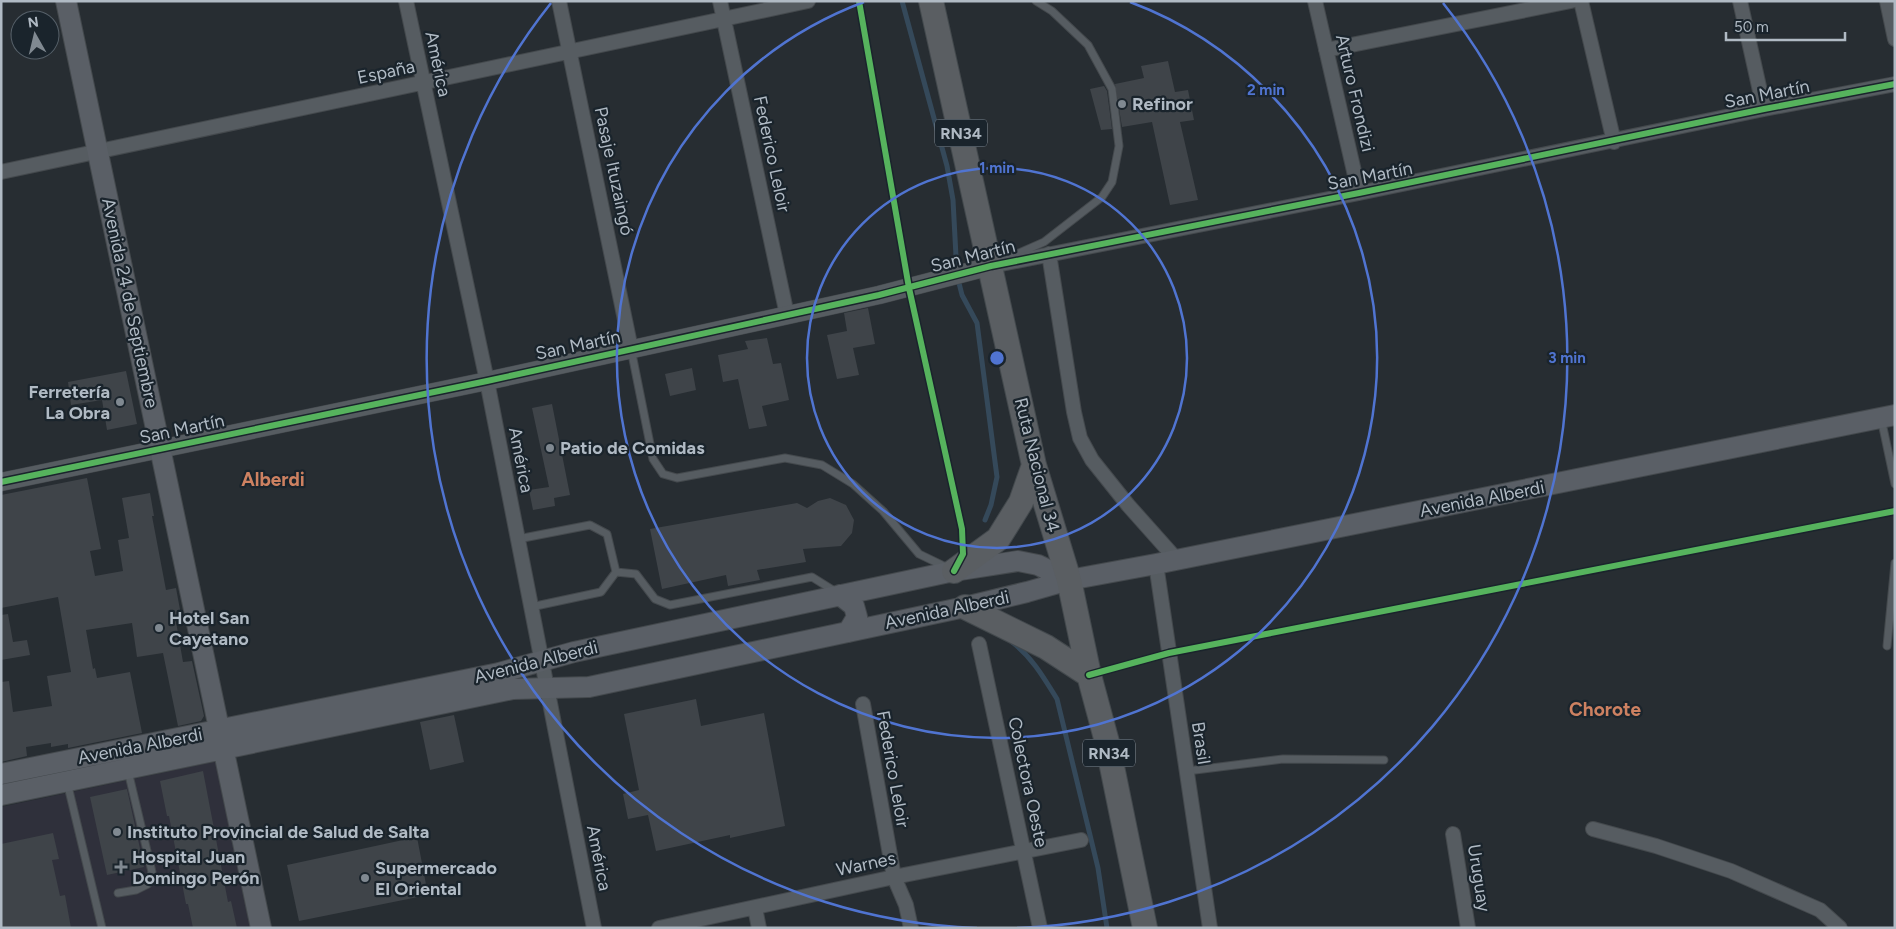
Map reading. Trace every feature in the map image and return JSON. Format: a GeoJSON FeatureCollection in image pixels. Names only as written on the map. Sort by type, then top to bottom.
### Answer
{"type":"FeatureCollection","features":[{"type":"Feature","properties":{"kind":"highway","name":"Ruta Nacional 34"},"geometry":{"type":"LineString","coordinates":[[931,1],[1034,465],[1068,580],[1089,675],[1107,742],[1145,928]]}},
{"type":"Feature","properties":{"kind":"highway"},"geometry":{"type":"LineString","coordinates":[[954,570],[998,539],[1021,502],[1034,465]]}},
{"type":"Feature","properties":{"kind":"highway"},"geometry":{"type":"LineString","coordinates":[[965,607],[1046,647],[1089,675]]}},
{"type":"Feature","properties":{"kind":"main road","name":"Avenida 24 de Septiembre"},"geometry":{"type":"LineString","coordinates":[[66,1],[260,928]]}},
{"type":"Feature","properties":{"kind":"main road","name":"Avenida Alberdi"},"geometry":{"type":"LineString","coordinates":[[1,774],[221,739],[513,689],[589,687],[965,607],[1068,580],[1888,417]]}},
{"type":"Feature","properties":{"kind":"main road","name":"Avenida Alberdi"},"geometry":{"type":"LineString","coordinates":[[1,795],[128,768],[221,739],[499,673],[574,652],[954,570],[1018,561],[1038,565],[1068,580]]}},
{"type":"Feature","properties":{"kind":"main road"},"geometry":{"type":"LineString","coordinates":[[840,595],[854,606],[857,616],[848,632]]}},
{"type":"Feature","properties":{"kind":"street","name":"América"},"geometry":{"type":"LineString","coordinates":[[406,1],[487,381],[594,928]]}},
{"type":"Feature","properties":{"kind":"street","name":"Pasaje Ituzaingó"},"geometry":{"type":"LineString","coordinates":[[560,1],[631,349]]}},
{"type":"Feature","properties":{"kind":"street","name":"Federico Leloir"},"geometry":{"type":"LineString","coordinates":[[720,1],[787,315]]}},
{"type":"Feature","properties":{"kind":"street","name":"España"},"geometry":{"type":"LineString","coordinates":[[1,172],[808,1]]}},
{"type":"Feature","properties":{"kind":"street","name":"Arturo Frondizi"},"geometry":{"type":"LineString","coordinates":[[1315,1],[1359,194]]}},
{"type":"Feature","properties":{"kind":"street"},"geometry":{"type":"LineString","coordinates":[[1326,50],[1571,1]]}},
{"type":"Feature","properties":{"kind":"street"},"geometry":{"type":"LineString","coordinates":[[1581,1],[1614,142]]}},
{"type":"Feature","properties":{"kind":"street"},"geometry":{"type":"LineString","coordinates":[[1740,1],[1764,109]]}},
{"type":"Feature","properties":{"kind":"street"},"geometry":{"type":"LineString","coordinates":[[1887,1],[1895,39]]}},
{"type":"Feature","properties":{"kind":"street","name":"San Martín"},"geometry":{"type":"LineString","coordinates":[[1,482],[487,381],[909,288],[991,266],[1359,194],[1764,109],[1895,84]]}},
{"type":"Feature","properties":{"kind":"street"},"geometry":{"type":"LineString","coordinates":[[1049,254],[1074,412],[1080,438],[1092,460],[1176,560]]}},
{"type":"Feature","properties":{"kind":"street","name":"Brasil"},"geometry":{"type":"LineString","coordinates":[[1156,564],[1210,928]]}},
{"type":"Feature","properties":{"kind":"street","name":"Colectora Oeste"},"geometry":{"type":"LineString","coordinates":[[980,644],[1040,928]]}},
{"type":"Feature","properties":{"kind":"street","name":"Federico Leloir"},"geometry":{"type":"LineString","coordinates":[[862,704],[894,876],[906,905],[911,928]]}},
{"type":"Feature","properties":{"kind":"street"},"geometry":{"type":"LineString","coordinates":[[1593,829],[1665,849],[1731,871],[1820,910],[1840,928]]}},
{"type":"Feature","properties":{"kind":"street","name":"Uruguay"},"geometry":{"type":"LineString","coordinates":[[1453,834],[1468,928]]}},
{"type":"Feature","properties":{"kind":"street","name":"Warnes"},"geometry":{"type":"LineString","coordinates":[[659,928],[894,876],[1024,853],[1081,840]]}},
{"type":"Feature","properties":{"kind":"street"},"geometry":{"type":"LineString","coordinates":[[755,908],[759,928]]}},
{"type":"Feature","properties":{"kind":"lane"},"geometry":{"type":"LineString","coordinates":[[991,266],[1044,242],[1102,197],[1112,182],[1119,146],[1112,89],[1088,45],[1052,11],[1036,1]]}},
{"type":"Feature","properties":{"kind":"lane"},"geometry":{"type":"LineString","coordinates":[[631,349],[653,459],[663,474],[677,478],[785,458],[822,465],[853,484],[883,511],[919,554],[954,570]]}},
{"type":"Feature","properties":{"kind":"lane"},"geometry":{"type":"LineString","coordinates":[[1888,417],[1895,484]]}},
{"type":"Feature","properties":{"kind":"lane"},"geometry":{"type":"LineString","coordinates":[[518,539],[590,525],[607,534],[616,572]]}},
{"type":"Feature","properties":{"kind":"lane"},"geometry":{"type":"LineString","coordinates":[[1887,646],[1895,562]]}},
{"type":"Feature","properties":{"kind":"lane"},"geometry":{"type":"LineString","coordinates":[[616,572],[636,574],[655,599],[670,605],[812,577],[840,595]]}},
{"type":"Feature","properties":{"kind":"lane"},"geometry":{"type":"LineString","coordinates":[[531,607],[601,592],[616,572]]}},
{"type":"Feature","properties":{"kind":"lane"},"geometry":{"type":"LineString","coordinates":[[1186,771],[1283,759],[1384,760]]}},
{"type":"Feature","properties":{"kind":"lane"},"geometry":{"type":"LineString","coordinates":[[118,893],[136,890],[148,884],[152,872],[128,768]]}},
{"type":"Feature","properties":{"kind":"lane"},"geometry":{"type":"LineString","coordinates":[[67,781],[102,928]]}},
{"type":"Feature","properties":{"kind":"shaded area","name":"Hospital Juan Domingo Perón"},"geometry":{"type":"Polygon","coordinates":[[[218,761],[254,928],[1,928],[1,807],[218,761]]]}},
{"type":"Feature","properties":{"kind":"building"},"geometry":{"type":"Polygon","coordinates":[[[1168,61],[1175,92],[1188,90],[1194,120],[1180,122],[1198,200],[1170,205],[1152,122],[1122,127],[1115,84],[1144,78],[1141,66],[1168,61]]]}},
{"type":"Feature","properties":{"kind":"building"},"geometry":{"type":"Polygon","coordinates":[[[1104,86],[1107,91],[1112,129],[1101,130],[1090,89],[1104,86]]]}},
{"type":"Feature","properties":{"kind":"building"},"geometry":{"type":"Polygon","coordinates":[[[868,308],[875,344],[853,348],[859,375],[837,379],[827,335],[847,331],[844,313],[868,308]]]}},
{"type":"Feature","properties":{"kind":"building"},"geometry":{"type":"Polygon","coordinates":[[[767,338],[773,364],[781,363],[789,400],[762,406],[767,426],[749,429],[738,379],[723,382],[718,355],[748,349],[745,341],[767,338]]]}},
{"type":"Feature","properties":{"kind":"building"},"geometry":{"type":"Polygon","coordinates":[[[692,368],[696,390],[670,396],[665,374],[692,368]]]}},
{"type":"Feature","properties":{"kind":"building","name":"Ferretería La Obra"},"geometry":{"type":"Polygon","coordinates":[[[126,371],[137,424],[107,430],[102,400],[71,405],[68,382],[126,371]]]}},
{"type":"Feature","properties":{"kind":"building","name":"Patio de Comidas"},"geometry":{"type":"Polygon","coordinates":[[[552,404],[570,495],[554,498],[555,506],[533,510],[529,490],[549,487],[532,408],[552,404]]]}},
{"type":"Feature","properties":{"kind":"building"},"geometry":{"type":"Polygon","coordinates":[[[87,478],[101,549],[90,551],[95,576],[123,571],[118,540],[129,538],[122,498],[150,493],[154,516],[152,516],[166,590],[176,588],[181,615],[175,616],[183,662],[192,661],[204,716],[201,721],[178,726],[163,653],[137,657],[132,623],[86,630],[93,669],[95,668],[97,678],[130,672],[142,733],[68,748],[68,744],[51,747],[51,743],[26,747],[27,756],[1,762],[1,682],[9,681],[13,712],[52,706],[47,676],[71,672],[58,597],[1,608],[1,495],[87,478]]]}},
{"type":"Feature","properties":{"kind":"building"},"geometry":{"type":"Polygon","coordinates":[[[830,498],[846,505],[854,520],[852,533],[841,546],[803,549],[806,562],[757,570],[760,580],[728,586],[726,575],[662,589],[650,529],[797,503],[807,508],[818,501],[830,498]]]}},
{"type":"Feature","properties":{"kind":"building"},"geometry":{"type":"Polygon","coordinates":[[[8,614],[13,642],[27,640],[30,655],[1,660],[1,615],[8,614]]]}},
{"type":"Feature","properties":{"kind":"building"},"geometry":{"type":"Polygon","coordinates":[[[696,699],[701,726],[764,713],[785,826],[730,838],[730,835],[656,851],[648,815],[628,819],[623,794],[639,790],[624,714],[696,699]]]}},
{"type":"Feature","properties":{"kind":"building"},"geometry":{"type":"Polygon","coordinates":[[[454,715],[464,762],[430,770],[420,722],[454,715]]]}},
{"type":"Feature","properties":{"kind":"building"},"geometry":{"type":"Polygon","coordinates":[[[203,771],[228,902],[231,901],[237,928],[193,928],[188,904],[186,904],[169,816],[167,816],[160,781],[203,771]]]}},
{"type":"Feature","properties":{"kind":"building","name":"Instituto Provincial de Salud de Salta"},"geometry":{"type":"Polygon","coordinates":[[[127,789],[144,867],[107,875],[90,797],[127,789]]]}},
{"type":"Feature","properties":{"kind":"building"},"geometry":{"type":"Polygon","coordinates":[[[53,833],[59,859],[52,860],[60,896],[65,895],[71,928],[1,928],[1,844],[53,833]]]}},
{"type":"Feature","properties":{"kind":"building","name":"Supermercado El Oriental"},"geometry":{"type":"Polygon","coordinates":[[[417,837],[428,895],[299,921],[287,865],[417,837]]]}},
{"type":"Feature","properties":{"kind":"waterway"},"geometry":{"type":"LineString","coordinates":[[902,1],[947,166],[953,200],[957,275],[962,295],[977,323],[997,477],[991,505],[985,520]]}},
{"type":"Feature","properties":{"kind":"waterway"},"geometry":{"type":"LineString","coordinates":[[1012,642],[1032,661],[1057,699],[1098,868],[1107,928]]}},
{"type":"Feature","properties":{"kind":"cycle path"},"geometry":{"type":"LineString","coordinates":[[859,1],[909,288],[962,529],[963,554],[954,571]]}},
{"type":"Feature","properties":{"kind":"cycle path"},"geometry":{"type":"LineString","coordinates":[[1,482],[487,381],[879,295],[991,266],[1895,84]]}},
{"type":"Feature","properties":{"kind":"cycle path"},"geometry":{"type":"LineString","coordinates":[[1089,675],[1169,653],[1895,511]]}},
{"type":"Feature","properties":{"kind":"place","name":"Refinor"},"geometry":{"type":"Point","coordinates":[1122,104]}},
{"type":"Feature","properties":{"kind":"place","name":"Ferretería La Obra"},"geometry":{"type":"Point","coordinates":[120,402]}},
{"type":"Feature","properties":{"kind":"place","name":"Patio de Comidas"},"geometry":{"type":"Point","coordinates":[550,448]}},
{"type":"Feature","properties":{"kind":"place","name":"Hotel San Cayetano"},"geometry":{"type":"Point","coordinates":[159,628]}},
{"type":"Feature","properties":{"kind":"place","name":"Instituto Provincial de Salud de Salta"},"geometry":{"type":"Point","coordinates":[117,832]}},
{"type":"Feature","properties":{"kind":"place","name":"Hospital Juan Domingo Perón"},"geometry":{"type":"Point","coordinates":[121,867]}},
{"type":"Feature","properties":{"kind":"place","name":"Supermercado El Oriental"},"geometry":{"type":"Point","coordinates":[365,878]}},
{"type":"Feature","properties":{"kind":"district","name":"Alberdi"},"geometry":{"type":"Point","coordinates":[273,479]}},
{"type":"Feature","properties":{"kind":"district","name":"Chorote"},"geometry":{"type":"Point","coordinates":[1605,709]}}]}
